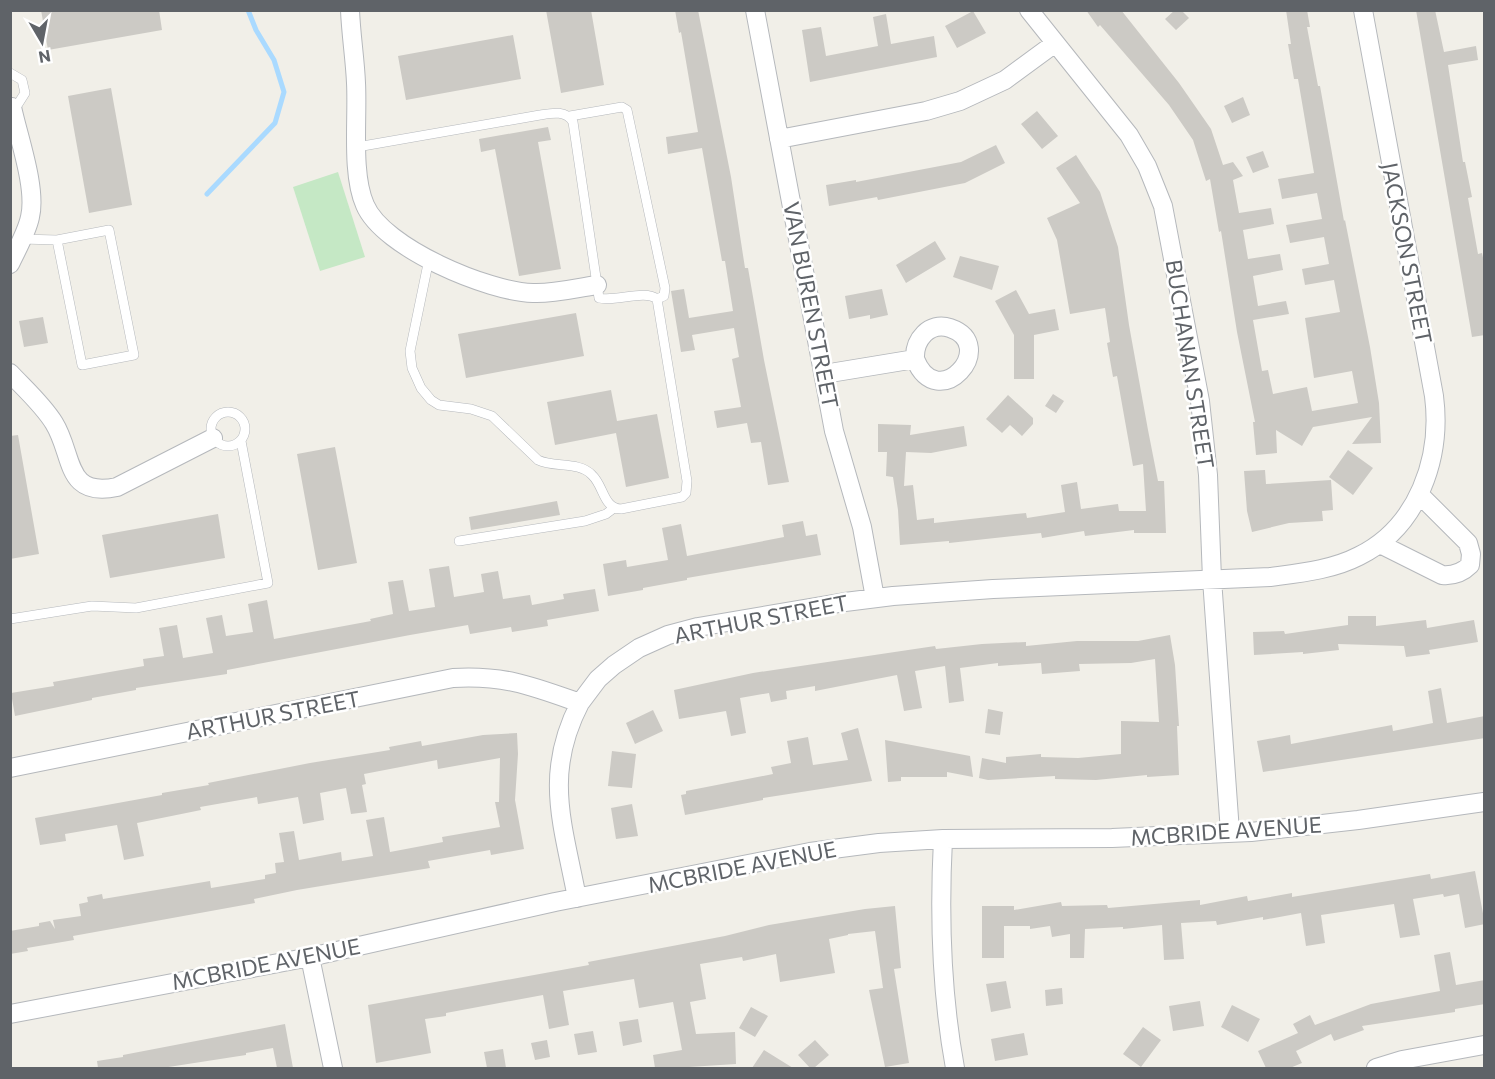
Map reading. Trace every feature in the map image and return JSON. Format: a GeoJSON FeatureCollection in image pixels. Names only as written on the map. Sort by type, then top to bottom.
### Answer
{"type":"FeatureCollection","features":[{"type":"Feature","properties":{"kind":"street"},"geometry":{"type":"LineString","coordinates":[[350,10],[356,82],[359,189],[369,215],[388,232],[429,259],[478,282],[510,291],[535,294],[597,285]]}},
{"type":"Feature","properties":{"kind":"street","name":"VAN BUREN STREET"},"geometry":{"type":"LineString","coordinates":[[755,10],[834,430],[862,527],[875,598]]}},
{"type":"Feature","properties":{"kind":"street","name":"BUCHANAN STREET"},"geometry":{"type":"LineString","coordinates":[[1029,10],[1129,135],[1147,166],[1163,206],[1170,234],[1200,401],[1208,475],[1212,579],[1230,832]]}},
{"type":"Feature","properties":{"kind":"street","name":"JACKSON STREET"},"geometry":{"type":"LineString","coordinates":[[1363,10],[1436,413],[1435,447],[1430,468],[1419,494],[1405,517],[1373,548]]}},
{"type":"Feature","properties":{"kind":"street"},"geometry":{"type":"LineString","coordinates":[[779,139],[926,111],[960,101],[1005,80],[1054,44]]}},
{"type":"Feature","properties":{"kind":"street"},"geometry":{"type":"LineString","coordinates":[[10,264],[30,217],[30,189],[11,107]]}},
{"type":"Feature","properties":{"kind":"street"},"geometry":{"type":"LineString","coordinates":[[824,374],[915,359]]}},
{"type":"Feature","properties":{"kind":"street"},"geometry":{"type":"LineString","coordinates":[[10,373],[53,422],[62,438],[71,470],[87,487],[103,490],[117,487],[213,438]]}},
{"type":"Feature","properties":{"kind":"street"},"geometry":{"type":"LineString","coordinates":[[1373,548],[1442,575],[1460,573],[1470,565],[1472,554],[1468,543],[1419,494]]}},
{"type":"Feature","properties":{"kind":"street","name":"ARTHUR STREET"},"geometry":{"type":"LineString","coordinates":[[10,768],[453,678],[482,677],[510,680],[580,703],[598,679],[614,665],[639,648],[668,635],[698,627],[875,598],[993,589],[1270,577],[1337,565],[1373,548]]}},
{"type":"Feature","properties":{"kind":"street"},"geometry":{"type":"LineString","coordinates":[[577,898],[560,808],[558,781],[563,742],[570,721],[580,703]]}},
{"type":"Feature","properties":{"kind":"street","name":"MCBRIDE AVENUE"},"geometry":{"type":"LineString","coordinates":[[10,1014],[310,957],[577,898],[810,852],[879,843],[943,839],[1112,838],[1298,827],[1485,802]]}},
{"type":"Feature","properties":{"kind":"street"},"geometry":{"type":"LineString","coordinates":[[943,839],[941,936],[944,992],[955,1068]]}},
{"type":"Feature","properties":{"kind":"street"},"geometry":{"type":"LineString","coordinates":[[310,957],[333,1068]]}},
{"type":"Feature","properties":{"kind":"street"},"geometry":{"type":"LineString","coordinates":[[1376,1068],[1402,1060],[1485,1045]]}},
{"type":"Feature","properties":{"kind":"lane"},"geometry":{"type":"LineString","coordinates":[[10,73],[17,75],[25,86],[22,99],[11,107]]}},
{"type":"Feature","properties":{"kind":"lane"},"geometry":{"type":"LineString","coordinates":[[357,147],[540,115],[563,113],[570,116],[622,107],[627,110],[665,288],[664,296],[657,299],[647,295],[608,300],[599,298],[573,122],[570,116]]}},
{"type":"Feature","properties":{"kind":"lane"},"geometry":{"type":"LineString","coordinates":[[21,239],[57,240],[110,230],[134,355],[82,365],[57,240]]}},
{"type":"Feature","properties":{"kind":"lane"},"geometry":{"type":"LineString","coordinates":[[429,259],[410,351],[412,368],[421,388],[430,400],[439,405],[471,409],[492,416],[538,460],[583,468],[593,475],[609,505],[614,508]]}},
{"type":"Feature","properties":{"kind":"lane"},"geometry":{"type":"LineString","coordinates":[[459,541],[585,521],[606,514],[614,508],[678,499],[686,493],[687,481],[657,299]]}},
{"type":"Feature","properties":{"kind":"lane"},"geometry":{"type":"LineString","coordinates":[[234,412],[241,417],[245,425],[245,433],[241,441],[232,446],[221,445],[213,438],[212,422],[218,415],[234,412]]}},
{"type":"Feature","properties":{"kind":"lane"},"geometry":{"type":"LineString","coordinates":[[10,619],[92,606],[136,608],[268,583],[241,441]]}},
{"type":"Feature","properties":{"kind":"green space"},"geometry":{"type":"Polygon","coordinates":[[[338,172],[365,257],[320,271],[293,187],[338,172]]]}},
{"type":"Feature","properties":{"kind":"building"},"geometry":{"type":"Polygon","coordinates":[[[41,10],[159,10],[162,30],[48,50],[41,10]]]}},
{"type":"Feature","properties":{"kind":"building"},"geometry":{"type":"Polygon","coordinates":[[[546,10],[591,10],[604,85],[561,93],[546,10]]]}},
{"type":"Feature","properties":{"kind":"building"},"geometry":{"type":"Polygon","coordinates":[[[675,10],[698,10],[731,177],[745,268],[748,268],[789,482],[768,485],[761,442],[751,443],[747,423],[717,428],[714,411],[741,407],[732,359],[739,357],[734,328],[692,335],[695,350],[681,352],[671,291],[684,289],[689,318],[733,311],[702,148],[668,154],[666,137],[698,132],[681,32],[679,33],[675,10]]]}},
{"type":"Feature","properties":{"kind":"building"},"geometry":{"type":"Polygon","coordinates":[[[1086,10],[1121,10],[1179,83],[1211,129],[1223,165],[1233,162],[1243,176],[1233,180],[1239,213],[1271,208],[1274,224],[1243,230],[1248,259],[1280,254],[1283,270],[1253,276],[1258,306],[1286,301],[1289,314],[1253,320],[1262,371],[1268,370],[1273,394],[1307,387],[1312,411],[1358,403],[1352,371],[1314,378],[1305,318],[1340,312],[1334,280],[1305,285],[1302,269],[1329,264],[1324,237],[1290,243],[1286,225],[1322,219],[1317,193],[1282,199],[1278,179],[1314,173],[1298,79],[1294,79],[1288,44],[1291,44],[1286,10],[1307,10],[1310,27],[1307,27],[1318,86],[1320,86],[1344,221],[1370,347],[1379,403],[1381,443],[1352,444],[1372,417],[1313,427],[1302,446],[1276,430],[1277,453],[1256,455],[1253,422],[1255,422],[1210,179],[1206,181],[1193,140],[1169,105],[1100,25],[1098,27],[1086,10]]]}},
{"type":"Feature","properties":{"kind":"building"},"geometry":{"type":"Polygon","coordinates":[[[1175,10],[1181,10],[1189,18],[1176,30],[1165,19],[1175,10]]]}},
{"type":"Feature","properties":{"kind":"building"},"geometry":{"type":"Polygon","coordinates":[[[1416,10],[1435,10],[1444,52],[1476,46],[1478,60],[1448,65],[1463,162],[1465,162],[1472,197],[1468,198],[1478,254],[1482,253],[1485,267],[1485,335],[1472,337],[1416,10]]]}},
{"type":"Feature","properties":{"kind":"building"},"geometry":{"type":"Polygon","coordinates":[[[973,11],[986,33],[957,48],[945,26],[973,11]]]}},
{"type":"Feature","properties":{"kind":"building"},"geometry":{"type":"Polygon","coordinates":[[[886,14],[891,44],[934,36],[937,57],[810,82],[802,30],[821,27],[826,56],[878,46],[873,17],[886,14]]]}},
{"type":"Feature","properties":{"kind":"building"},"geometry":{"type":"Polygon","coordinates":[[[513,35],[521,79],[406,100],[398,56],[513,35]]]}},
{"type":"Feature","properties":{"kind":"building"},"geometry":{"type":"Polygon","coordinates":[[[111,88],[132,205],[89,213],[68,96],[111,88]]]}},
{"type":"Feature","properties":{"kind":"building"},"geometry":{"type":"Polygon","coordinates":[[[1243,97],[1250,115],[1232,123],[1224,106],[1243,97]]]}},
{"type":"Feature","properties":{"kind":"building"},"geometry":{"type":"Polygon","coordinates":[[[1037,111],[1058,136],[1042,149],[1021,124],[1037,111]]]}},
{"type":"Feature","properties":{"kind":"building"},"geometry":{"type":"Polygon","coordinates":[[[548,127],[551,140],[538,142],[561,269],[519,276],[495,149],[481,152],[479,139],[548,127]]]}},
{"type":"Feature","properties":{"kind":"building"},"geometry":{"type":"Polygon","coordinates":[[[996,145],[1005,163],[965,183],[878,200],[877,197],[829,206],[826,185],[856,180],[856,182],[961,162],[996,145]]]}},
{"type":"Feature","properties":{"kind":"building"},"geometry":{"type":"Polygon","coordinates":[[[1263,151],[1269,167],[1253,173],[1246,157],[1263,151]]]}},
{"type":"Feature","properties":{"kind":"building"},"geometry":{"type":"Polygon","coordinates":[[[1076,155],[1100,192],[1118,247],[1129,325],[1158,481],[1164,481],[1166,533],[1134,533],[1134,530],[1085,536],[1084,531],[1042,538],[1041,533],[949,543],[949,541],[900,545],[893,477],[886,476],[887,452],[878,452],[878,424],[911,425],[910,435],[964,426],[967,446],[931,453],[906,452],[904,486],[913,485],[917,520],[934,518],[934,523],[1026,513],[1027,518],[1065,512],[1061,485],[1077,482],[1081,509],[1118,504],[1119,511],[1146,511],[1143,464],[1133,466],[1117,376],[1113,377],[1107,343],[1110,342],[1105,308],[1070,314],[1057,240],[1047,218],[1080,203],[1056,168],[1076,155]]]}},
{"type":"Feature","properties":{"kind":"building"},"geometry":{"type":"Polygon","coordinates":[[[935,241],[946,259],[906,283],[896,265],[935,241]]]}},
{"type":"Feature","properties":{"kind":"building"},"geometry":{"type":"Polygon","coordinates":[[[960,256],[999,266],[992,290],[953,277],[960,256]]]}},
{"type":"Feature","properties":{"kind":"building"},"geometry":{"type":"Polygon","coordinates":[[[882,289],[888,315],[870,319],[870,315],[849,319],[845,296],[882,289]]]}},
{"type":"Feature","properties":{"kind":"building"},"geometry":{"type":"Polygon","coordinates":[[[1016,290],[1029,314],[1055,309],[1059,330],[1034,335],[1034,379],[1014,379],[1014,335],[995,301],[1016,290]]]}},
{"type":"Feature","properties":{"kind":"building"},"geometry":{"type":"Polygon","coordinates":[[[576,313],[584,356],[466,378],[458,334],[576,313]]]}},
{"type":"Feature","properties":{"kind":"building"},"geometry":{"type":"Polygon","coordinates":[[[43,317],[48,343],[24,347],[19,321],[43,317]]]}},
{"type":"Feature","properties":{"kind":"building"},"geometry":{"type":"Polygon","coordinates":[[[611,390],[617,421],[657,414],[669,478],[626,487],[616,433],[555,445],[547,402],[611,390]]]}},
{"type":"Feature","properties":{"kind":"building"},"geometry":{"type":"Polygon","coordinates":[[[1053,394],[1064,401],[1056,413],[1045,406],[1053,394]]]}},
{"type":"Feature","properties":{"kind":"building"},"geometry":{"type":"Polygon","coordinates":[[[1008,395],[1033,418],[1033,424],[1022,436],[1010,425],[1002,433],[986,419],[1008,395]]]}},
{"type":"Feature","properties":{"kind":"building"},"geometry":{"type":"Polygon","coordinates":[[[18,435],[39,554],[10,559],[10,436],[18,435]]]}},
{"type":"Feature","properties":{"kind":"building"},"geometry":{"type":"Polygon","coordinates":[[[335,447],[357,563],[318,570],[297,454],[335,447]]]}},
{"type":"Feature","properties":{"kind":"building"},"geometry":{"type":"Polygon","coordinates":[[[1348,450],[1373,468],[1353,495],[1329,477],[1348,450]]]}},
{"type":"Feature","properties":{"kind":"building"},"geometry":{"type":"Polygon","coordinates":[[[1265,470],[1266,484],[1331,480],[1333,510],[1322,511],[1323,521],[1289,523],[1252,532],[1247,511],[1244,471],[1265,470]]]}},
{"type":"Feature","properties":{"kind":"building"},"geometry":{"type":"Polygon","coordinates":[[[557,501],[560,515],[471,530],[469,517],[557,501]]]}},
{"type":"Feature","properties":{"kind":"building"},"geometry":{"type":"Polygon","coordinates":[[[218,514],[225,558],[110,578],[102,535],[218,514]]]}},
{"type":"Feature","properties":{"kind":"building"},"geometry":{"type":"Polygon","coordinates":[[[803,521],[806,536],[817,534],[821,555],[687,578],[687,580],[608,596],[603,564],[626,560],[627,567],[668,560],[662,528],[681,524],[687,556],[784,537],[782,525],[803,521]]]}},
{"type":"Feature","properties":{"kind":"building"},"geometry":{"type":"Polygon","coordinates":[[[449,566],[454,597],[484,592],[481,574],[498,571],[503,599],[530,595],[532,605],[564,599],[563,594],[595,589],[599,611],[547,620],[548,626],[512,632],[511,627],[470,634],[468,625],[410,635],[227,670],[227,674],[136,688],[136,690],[15,716],[11,693],[54,686],[53,682],[144,666],[143,659],[164,656],[159,628],[177,625],[183,658],[213,653],[206,618],[222,615],[226,636],[253,632],[248,604],[267,600],[274,639],[371,621],[370,619],[393,614],[388,582],[403,580],[409,611],[435,607],[429,569],[449,566]]]}},
{"type":"Feature","properties":{"kind":"building"},"geometry":{"type":"Polygon","coordinates":[[[1348,616],[1376,616],[1376,626],[1426,620],[1427,628],[1474,620],[1478,642],[1429,650],[1430,654],[1406,657],[1404,646],[1338,644],[1339,650],[1303,654],[1303,652],[1254,655],[1253,632],[1284,631],[1285,634],[1348,625],[1348,616]]]}},
{"type":"Feature","properties":{"kind":"building"},"geometry":{"type":"Polygon","coordinates":[[[1170,635],[1175,665],[1179,726],[1177,726],[1179,775],[1147,777],[1147,775],[1096,780],[1055,779],[1055,776],[988,780],[979,778],[982,758],[1006,763],[1006,757],[1041,754],[1041,757],[1078,758],[1121,754],[1121,721],[1159,722],[1155,659],[1131,663],[1079,664],[1080,671],[1042,674],[1041,663],[998,666],[998,663],[960,668],[964,701],[949,703],[945,666],[915,671],[922,708],[904,711],[897,675],[815,691],[815,686],[786,691],[787,699],[771,702],[769,693],[740,698],[746,733],[731,736],[726,711],[679,719],[674,690],[753,673],[935,646],[936,649],[1026,642],[1026,646],[1077,641],[1138,641],[1170,635]]]}},
{"type":"Feature","properties":{"kind":"building"},"geometry":{"type":"Polygon","coordinates":[[[1441,688],[1447,723],[1485,716],[1485,738],[1263,772],[1257,741],[1290,735],[1291,744],[1392,725],[1393,731],[1433,723],[1428,691],[1441,688]]]}},
{"type":"Feature","properties":{"kind":"building"},"geometry":{"type":"Polygon","coordinates":[[[988,709],[1003,712],[1000,735],[985,733],[988,709]]]}},
{"type":"Feature","properties":{"kind":"building"},"geometry":{"type":"Polygon","coordinates":[[[653,710],[663,731],[635,744],[626,723],[653,710]]]}},
{"type":"Feature","properties":{"kind":"building"},"geometry":{"type":"Polygon","coordinates":[[[858,728],[872,781],[763,798],[763,800],[685,815],[681,795],[686,794],[686,791],[773,774],[771,767],[791,763],[787,741],[808,737],[813,765],[848,760],[841,733],[858,728]]]}},
{"type":"Feature","properties":{"kind":"building"},"geometry":{"type":"Polygon","coordinates":[[[517,733],[515,800],[524,849],[491,855],[490,850],[428,861],[430,868],[297,890],[254,899],[255,903],[73,936],[74,940],[27,948],[28,951],[10,954],[10,931],[39,926],[39,923],[50,921],[55,929],[53,920],[81,916],[79,904],[88,902],[87,897],[102,894],[103,899],[210,881],[211,888],[265,879],[265,875],[276,873],[275,863],[284,862],[279,833],[294,831],[299,860],[341,852],[342,861],[373,856],[366,820],[384,817],[390,852],[443,842],[442,837],[500,827],[495,802],[499,802],[500,758],[438,769],[437,760],[364,774],[366,784],[362,785],[367,812],[351,814],[346,788],[320,793],[324,820],[303,824],[298,797],[258,804],[257,797],[200,807],[201,810],[137,823],[144,856],[124,860],[117,825],[65,834],[66,841],[40,845],[35,818],[162,795],[162,793],[209,785],[208,783],[310,763],[390,750],[389,747],[421,741],[422,746],[483,735],[517,733]]]}},
{"type":"Feature","properties":{"kind":"building"},"geometry":{"type":"Polygon","coordinates":[[[885,740],[970,756],[973,777],[947,772],[947,777],[901,777],[901,781],[888,782],[885,740]]]}},
{"type":"Feature","properties":{"kind":"building"},"geometry":{"type":"Polygon","coordinates":[[[612,751],[636,754],[632,788],[608,786],[612,751]]]}},
{"type":"Feature","properties":{"kind":"building"},"geometry":{"type":"Polygon","coordinates":[[[632,804],[638,836],[616,839],[611,808],[632,804]]]}},
{"type":"Feature","properties":{"kind":"building"},"geometry":{"type":"Polygon","coordinates":[[[1475,871],[1485,924],[1465,928],[1459,894],[1444,897],[1443,894],[1413,899],[1420,935],[1400,938],[1394,904],[1321,915],[1325,943],[1306,946],[1301,913],[1217,925],[1216,921],[1181,923],[1184,959],[1164,960],[1162,925],[1123,929],[1123,927],[1085,929],[1084,958],[1070,958],[1070,934],[1052,937],[1050,926],[1030,929],[1030,926],[1004,926],[1004,958],[982,958],[982,906],[1014,906],[1014,910],[1061,902],[1062,906],[1107,905],[1108,908],[1200,900],[1200,905],[1247,896],[1248,901],[1292,893],[1292,897],[1430,874],[1431,879],[1475,871]]]}},
{"type":"Feature","properties":{"kind":"building"},"geometry":{"type":"Polygon","coordinates":[[[895,906],[901,968],[894,969],[909,1063],[885,1067],[869,990],[883,988],[875,931],[829,939],[835,973],[780,982],[776,954],[743,961],[742,957],[700,964],[706,999],[690,1002],[696,1034],[735,1032],[736,1064],[655,1068],[653,1055],[682,1050],[673,1002],[639,1008],[634,979],[563,991],[569,1025],[549,1029],[543,995],[425,1019],[431,1053],[376,1063],[368,1005],[589,965],[588,962],[725,936],[769,925],[895,906]]]}},
{"type":"Feature","properties":{"kind":"building"},"geometry":{"type":"Polygon","coordinates":[[[1450,952],[1456,985],[1485,980],[1485,1004],[1455,1009],[1455,1012],[1362,1026],[1364,1030],[1334,1041],[1331,1034],[1296,1051],[1302,1063],[1290,1068],[1266,1068],[1258,1051],[1298,1033],[1293,1024],[1310,1015],[1315,1025],[1371,1004],[1440,991],[1434,955],[1450,952]]]}},
{"type":"Feature","properties":{"kind":"building"},"geometry":{"type":"Polygon","coordinates":[[[1006,981],[1011,1008],[991,1012],[986,984],[1006,981]]]}},
{"type":"Feature","properties":{"kind":"building"},"geometry":{"type":"Polygon","coordinates":[[[1062,988],[1063,1004],[1046,1006],[1045,990],[1062,988]]]}},
{"type":"Feature","properties":{"kind":"building"},"geometry":{"type":"Polygon","coordinates":[[[1200,1001],[1204,1026],[1173,1031],[1169,1006],[1200,1001]]]}},
{"type":"Feature","properties":{"kind":"building"},"geometry":{"type":"Polygon","coordinates":[[[1232,1005],[1260,1019],[1248,1042],[1221,1027],[1232,1005]]]}},
{"type":"Feature","properties":{"kind":"building"},"geometry":{"type":"Polygon","coordinates":[[[751,1007],[768,1016],[755,1037],[739,1028],[751,1007]]]}},
{"type":"Feature","properties":{"kind":"building"},"geometry":{"type":"Polygon","coordinates":[[[638,1019],[642,1042],[623,1046],[619,1022],[638,1019]]]}},
{"type":"Feature","properties":{"kind":"building"},"geometry":{"type":"Polygon","coordinates":[[[285,1024],[293,1068],[277,1068],[273,1048],[246,1053],[246,1055],[162,1068],[98,1068],[97,1061],[285,1024]]]}},
{"type":"Feature","properties":{"kind":"building"},"geometry":{"type":"Polygon","coordinates":[[[1143,1027],[1161,1040],[1141,1067],[1123,1054],[1143,1027]]]}},
{"type":"Feature","properties":{"kind":"building"},"geometry":{"type":"Polygon","coordinates":[[[593,1031],[597,1052],[578,1055],[574,1034],[593,1031]]]}},
{"type":"Feature","properties":{"kind":"building"},"geometry":{"type":"Polygon","coordinates":[[[1024,1033],[1028,1055],[995,1061],[991,1039],[1024,1033]]]}},
{"type":"Feature","properties":{"kind":"building"},"geometry":{"type":"Polygon","coordinates":[[[547,1040],[550,1057],[535,1060],[531,1043],[547,1040]]]}},
{"type":"Feature","properties":{"kind":"building"},"geometry":{"type":"Polygon","coordinates":[[[815,1040],[829,1055],[814,1068],[810,1068],[798,1055],[815,1040]]]}},
{"type":"Feature","properties":{"kind":"building"},"geometry":{"type":"Polygon","coordinates":[[[503,1049],[506,1068],[487,1068],[484,1052],[503,1049]]]}},
{"type":"Feature","properties":{"kind":"building"},"geometry":{"type":"Polygon","coordinates":[[[764,1050],[793,1068],[752,1068],[764,1050]]]}},
{"type":"Feature","properties":{"kind":"waterway"},"geometry":{"type":"LineString","coordinates":[[207,194],[275,123],[284,92],[274,60],[256,30],[248,10]]}}]}
